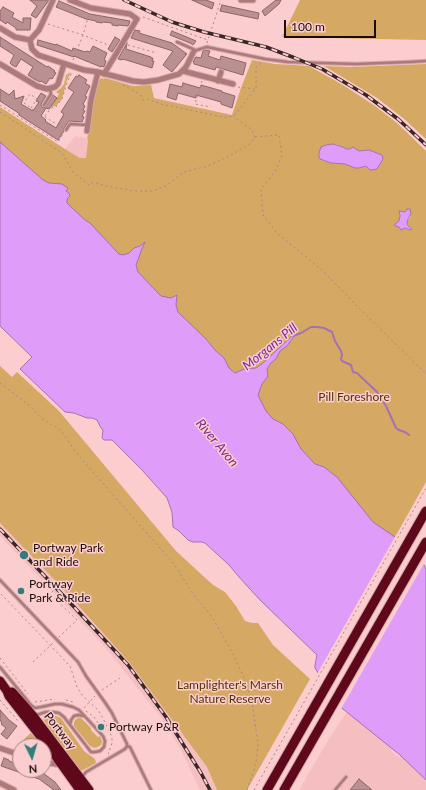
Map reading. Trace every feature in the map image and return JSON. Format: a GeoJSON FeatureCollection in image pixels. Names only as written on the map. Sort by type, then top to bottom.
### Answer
{"type":"FeatureCollection","features":[{"type":"Feature","properties":{"kind":"highway"},"geometry":{"type":"LineString","coordinates":[[267,790],[426,511]]}},
{"type":"Feature","properties":{"kind":"highway"},"geometry":{"type":"LineString","coordinates":[[284,790],[426,542]]}},
{"type":"Feature","properties":{"kind":"highway","name":"Portway"},"geometry":{"type":"LineString","coordinates":[[0,681],[26,720],[41,738]]}},
{"type":"Feature","properties":{"kind":"highway","name":"Portway"},"geometry":{"type":"LineString","coordinates":[[26,720],[81,779],[89,790]]}},
{"type":"Feature","properties":{"kind":"highway","name":"Portway"},"geometry":{"type":"LineString","coordinates":[[52,751],[80,790]]}},
{"type":"Feature","properties":{"kind":"street"},"geometry":{"type":"LineString","coordinates":[[53,0],[38,31],[30,40],[31,47],[37,54],[64,64],[133,81],[148,82],[175,76],[183,71],[194,51]]}},
{"type":"Feature","properties":{"kind":"street"},"geometry":{"type":"LineString","coordinates":[[70,0],[91,8],[130,14],[137,19],[123,43],[101,73],[92,96],[87,131]]}},
{"type":"Feature","properties":{"kind":"street"},"geometry":{"type":"LineString","coordinates":[[241,0],[253,0]]}},
{"type":"Feature","properties":{"kind":"street"},"geometry":{"type":"LineString","coordinates":[[0,28],[15,37],[30,40]]}},
{"type":"Feature","properties":{"kind":"street"},"geometry":{"type":"LineString","coordinates":[[0,64],[37,86],[50,89],[55,87],[59,82],[64,64]]}},
{"type":"Feature","properties":{"kind":"street"},"geometry":{"type":"LineString","coordinates":[[183,71],[233,84]]}},
{"type":"Feature","properties":{"kind":"street"},"geometry":{"type":"LineString","coordinates":[[218,80],[221,72]]}},
{"type":"Feature","properties":{"kind":"street"},"geometry":{"type":"LineString","coordinates":[[0,748],[12,752]]}},
{"type":"Feature","properties":{"kind":"street"},"geometry":{"type":"LineString","coordinates":[[52,763],[62,766]]}},
{"type":"Feature","properties":{"kind":"street"},"geometry":{"type":"LineString","coordinates":[[0,782],[14,790]]}},
{"type":"Feature","properties":{"kind":"lane"},"geometry":{"type":"LineString","coordinates":[[177,42],[194,51],[207,47],[265,59],[288,62],[356,64],[426,61]]}},
{"type":"Feature","properties":{"kind":"lane"},"geometry":{"type":"LineString","coordinates":[[44,105],[51,94],[50,89]]}},
{"type":"Feature","properties":{"kind":"lane"},"geometry":{"type":"LineString","coordinates":[[66,130],[70,124],[87,125]]}},
{"type":"Feature","properties":{"kind":"lane"},"geometry":{"type":"LineString","coordinates":[[0,580],[78,662],[112,713],[127,746],[130,748],[151,790]]}},
{"type":"Feature","properties":{"kind":"lane"},"geometry":{"type":"LineString","coordinates":[[0,667],[35,708],[62,704],[79,710],[103,736],[105,741],[104,747],[100,751],[90,752],[64,717],[59,713],[46,712],[26,720]]}},
{"type":"Feature","properties":{"kind":"lane"},"geometry":{"type":"LineString","coordinates":[[70,725],[74,716],[84,716]]}},
{"type":"Feature","properties":{"kind":"lane"},"geometry":{"type":"LineString","coordinates":[[81,779],[86,772],[125,749],[127,746]]}},
{"type":"Feature","properties":{"kind":"lane"},"geometry":{"type":"LineString","coordinates":[[335,790],[346,777]]}},
{"type":"Feature","properties":{"kind":"path"},"geometry":{"type":"LineString","coordinates":[[137,19],[139,15],[208,40],[221,0]]}},
{"type":"Feature","properties":{"kind":"path"},"geometry":{"type":"LineString","coordinates":[[44,117],[52,108],[56,107],[62,99],[91,8]]}},
{"type":"Feature","properties":{"kind":"path"},"geometry":{"type":"LineString","coordinates":[[43,22],[119,49]]}},
{"type":"Feature","properties":{"kind":"path"},"geometry":{"type":"LineString","coordinates":[[123,43],[157,53]]}},
{"type":"Feature","properties":{"kind":"path"},"geometry":{"type":"LineString","coordinates":[[122,84],[140,94],[143,100],[147,99],[161,104],[223,117],[230,117],[233,116],[255,89],[256,67],[265,59]]}},
{"type":"Feature","properties":{"kind":"path"},"geometry":{"type":"LineString","coordinates":[[203,76],[195,104],[211,107]]}},
{"type":"Feature","properties":{"kind":"path"},"geometry":{"type":"LineString","coordinates":[[233,84],[234,86],[255,89]]}},
{"type":"Feature","properties":{"kind":"path"},"geometry":{"type":"LineString","coordinates":[[17,116],[30,94],[37,99],[31,108]]}},
{"type":"Feature","properties":{"kind":"path"},"geometry":{"type":"LineString","coordinates":[[0,105],[58,142],[66,130],[25,104]]}},
{"type":"Feature","properties":{"kind":"path"},"geometry":{"type":"LineString","coordinates":[[0,112],[62,153],[73,172],[89,185],[93,182],[134,191],[152,191],[166,186],[184,172],[208,166],[233,154],[250,144],[255,137],[279,135],[282,155],[276,170],[261,190],[263,215],[277,234],[322,270],[426,374]]}},
{"type":"Feature","properties":{"kind":"path"},"geometry":{"type":"LineString","coordinates":[[233,116],[252,130],[255,137]]}},
{"type":"Feature","properties":{"kind":"path"},"geometry":{"type":"LineString","coordinates":[[0,383],[30,406],[42,419],[62,432],[78,455],[174,564],[193,594],[214,620],[233,654],[244,678],[252,702],[258,744],[254,770],[247,790]]}},
{"type":"Feature","properties":{"kind":"path"},"geometry":{"type":"LineString","coordinates":[[254,790],[426,488]]}},
{"type":"Feature","properties":{"kind":"path"},"geometry":{"type":"LineString","coordinates":[[33,662],[77,620],[50,594],[53,591]]}},
{"type":"Feature","properties":{"kind":"path"},"geometry":{"type":"LineString","coordinates":[[1,594],[70,666],[77,687],[82,695],[99,711],[109,730],[112,738],[112,743],[108,753],[110,758]]}},
{"type":"Feature","properties":{"kind":"path"},"geometry":{"type":"LineString","coordinates":[[0,658],[30,697]]}},
{"type":"Feature","properties":{"kind":"path"},"geometry":{"type":"LineString","coordinates":[[83,709],[98,693],[120,678]]}},
{"type":"Feature","properties":{"kind":"path","name":"Portway"},"geometry":{"type":"LineString","coordinates":[[34,703],[56,699]]}},
{"type":"Feature","properties":{"kind":"path"},"geometry":{"type":"LineString","coordinates":[[0,700],[26,720]]}},
{"type":"Feature","properties":{"kind":"path","name":"Portway"},"geometry":{"type":"LineString","coordinates":[[65,700],[77,703]]}},
{"type":"Feature","properties":{"kind":"shaded area"},"geometry":{"type":"Polygon","coordinates":[[[75,136],[88,139],[86,158],[80,158],[65,149],[75,136]]]}},
{"type":"Feature","properties":{"kind":"shaded area"},"geometry":{"type":"Polygon","coordinates":[[[0,523],[67,593],[129,662],[207,767],[217,790],[200,790],[180,748],[162,719],[106,648],[0,536],[0,523]]]}},
{"type":"Feature","properties":{"kind":"shaded area"},"geometry":{"type":"Polygon","coordinates":[[[346,713],[363,718],[388,742],[392,751],[397,756],[410,757],[426,772],[426,790],[299,790],[346,713]]]}},
{"type":"Feature","properties":{"kind":"green space"},"geometry":{"type":"Polygon","coordinates":[[[300,0],[426,0],[426,40],[282,37],[300,0]]]}},
{"type":"Feature","properties":{"kind":"green space","name":"Pill Foreshore"},"geometry":{"type":"Polygon","coordinates":[[[252,60],[275,64],[309,66],[343,85],[375,106],[397,123],[426,151],[426,482],[395,537],[426,569],[265,466],[255,372],[240,378],[0,193],[0,107],[80,158],[86,158],[87,138],[95,93],[98,82],[101,78],[133,86],[151,85],[154,98],[232,115],[252,60]],[[336,144],[326,145],[321,160],[331,163],[345,164],[357,168],[366,166],[370,170],[378,168],[382,155],[367,150],[359,151],[354,148],[347,149],[336,144]],[[400,211],[400,219],[398,222],[399,227],[401,229],[405,228],[410,230],[411,228],[407,222],[411,216],[400,211]]]}},
{"type":"Feature","properties":{"kind":"green space"},"geometry":{"type":"Polygon","coordinates":[[[426,64],[426,139],[403,118],[377,98],[324,66],[352,67],[426,64]]]}},
{"type":"Feature","properties":{"kind":"green space"},"geometry":{"type":"Polygon","coordinates":[[[71,72],[67,80],[62,99],[56,106],[51,107],[59,94],[56,92],[64,84],[66,75],[71,72]]]}},
{"type":"Feature","properties":{"kind":"green space","name":"Lamplighter's Marsh Nature Reserve"},"geometry":{"type":"Polygon","coordinates":[[[0,366],[12,377],[17,372],[59,411],[176,551],[213,585],[225,592],[245,621],[258,623],[273,645],[310,679],[247,790],[217,790],[207,767],[129,662],[67,593],[0,523],[0,366]]]}},
{"type":"Feature","properties":{"kind":"green space"},"geometry":{"type":"Polygon","coordinates":[[[46,716],[56,716],[61,718],[84,751],[95,759],[96,763],[81,771],[77,769],[43,719],[46,716]]]}},
{"type":"Feature","properties":{"kind":"green space"},"geometry":{"type":"Polygon","coordinates":[[[81,718],[98,737],[100,736],[102,742],[101,745],[94,748],[90,746],[74,726],[75,720],[81,718]]]}},
{"type":"Feature","properties":{"kind":"green space"},"geometry":{"type":"Polygon","coordinates":[[[31,733],[37,738],[25,738],[31,733]]]}},
{"type":"Feature","properties":{"kind":"water","name":"River Avon"},"geometry":{"type":"Polygon","coordinates":[[[0,142],[43,180],[49,183],[62,184],[68,188],[66,191],[70,196],[67,199],[67,203],[90,223],[119,254],[123,255],[129,253],[134,248],[145,242],[136,265],[138,272],[161,296],[171,298],[177,295],[176,305],[178,312],[224,358],[229,368],[235,373],[244,369],[256,368],[293,335],[295,335],[287,346],[280,351],[276,359],[267,369],[268,376],[262,384],[258,395],[266,411],[273,419],[283,424],[293,434],[301,449],[315,464],[324,467],[337,477],[373,522],[395,537],[423,563],[426,569],[426,780],[400,755],[338,705],[315,668],[317,655],[260,600],[229,565],[205,543],[188,540],[173,527],[172,512],[167,498],[112,440],[104,440],[102,438],[103,430],[97,420],[74,413],[65,412],[20,369],[32,357],[0,326],[0,142]]]}},
{"type":"Feature","properties":{"kind":"water"},"geometry":{"type":"Polygon","coordinates":[[[333,144],[347,149],[353,147],[359,151],[369,150],[382,155],[383,159],[377,169],[370,170],[366,166],[355,168],[345,164],[331,163],[320,159],[319,153],[321,147],[333,144]]]}},
{"type":"Feature","properties":{"kind":"water"},"geometry":{"type":"Polygon","coordinates":[[[407,209],[410,209],[411,214],[407,224],[412,229],[410,230],[405,228],[401,230],[399,227],[395,226],[395,224],[399,221],[399,211],[405,212],[407,209]]]}},
{"type":"Feature","properties":{"kind":"pier"},"geometry":{"type":"Polygon","coordinates":[[[396,535],[425,562],[341,709],[337,706],[317,674],[396,535]]]}},
{"type":"Feature","properties":{"kind":"building"},"geometry":{"type":"Polygon","coordinates":[[[30,0],[49,0],[36,18],[31,15],[37,6],[30,0]]]}},
{"type":"Feature","properties":{"kind":"building"},"geometry":{"type":"Polygon","coordinates":[[[192,0],[206,0],[214,3],[212,9],[192,0]]]}},
{"type":"Feature","properties":{"kind":"building"},"geometry":{"type":"Polygon","coordinates":[[[276,0],[281,0],[279,4],[265,16],[262,11],[276,0]]]}},
{"type":"Feature","properties":{"kind":"building"},"geometry":{"type":"Polygon","coordinates":[[[59,1],[90,14],[130,21],[128,26],[118,26],[112,25],[112,23],[96,22],[56,7],[59,1]]]}},
{"type":"Feature","properties":{"kind":"building"},"geometry":{"type":"Polygon","coordinates":[[[222,5],[259,13],[258,19],[220,11],[222,5]]]}},
{"type":"Feature","properties":{"kind":"building"},"geometry":{"type":"Polygon","coordinates":[[[3,7],[14,13],[12,17],[23,23],[23,18],[31,18],[30,30],[16,30],[16,28],[7,22],[6,24],[0,20],[0,11],[3,7]]]}},
{"type":"Feature","properties":{"kind":"building"},"geometry":{"type":"Polygon","coordinates":[[[135,30],[140,31],[139,33],[172,43],[187,54],[185,54],[186,55],[172,72],[163,65],[173,51],[131,38],[135,30]]]}},
{"type":"Feature","properties":{"kind":"building"},"geometry":{"type":"Polygon","coordinates":[[[172,31],[196,41],[193,45],[170,35],[172,31]]]}},
{"type":"Feature","properties":{"kind":"building"},"geometry":{"type":"Polygon","coordinates":[[[0,37],[55,71],[54,72],[56,73],[52,79],[50,78],[46,84],[34,79],[28,75],[33,67],[21,59],[16,67],[12,65],[10,63],[14,55],[0,46],[0,37]]]}},
{"type":"Feature","properties":{"kind":"building"},"geometry":{"type":"Polygon","coordinates":[[[115,37],[120,40],[112,52],[108,49],[115,37]]]}},
{"type":"Feature","properties":{"kind":"building"},"geometry":{"type":"Polygon","coordinates":[[[38,40],[56,44],[72,51],[73,48],[90,52],[93,46],[107,53],[104,60],[106,61],[104,67],[37,45],[38,40]]]}},
{"type":"Feature","properties":{"kind":"building"},"geometry":{"type":"Polygon","coordinates":[[[127,43],[126,49],[153,58],[152,61],[154,61],[152,68],[123,59],[118,59],[127,43]]]}},
{"type":"Feature","properties":{"kind":"building"},"geometry":{"type":"Polygon","coordinates":[[[203,51],[210,51],[208,56],[220,60],[221,56],[246,63],[243,75],[216,67],[215,70],[194,64],[193,62],[195,58],[201,58],[203,51]]]}},
{"type":"Feature","properties":{"kind":"building"},"geometry":{"type":"Polygon","coordinates":[[[79,75],[87,80],[85,83],[90,86],[83,104],[85,106],[83,110],[85,111],[82,116],[84,117],[82,122],[68,122],[58,140],[0,101],[0,89],[9,95],[14,90],[15,99],[24,96],[21,104],[33,111],[39,102],[36,101],[41,93],[46,96],[41,104],[44,108],[53,95],[57,98],[49,109],[46,108],[41,116],[46,120],[45,121],[56,128],[64,114],[61,112],[74,92],[68,88],[76,76],[78,77],[79,75]]]}},
{"type":"Feature","properties":{"kind":"building"},"geometry":{"type":"Polygon","coordinates":[[[183,83],[200,88],[201,85],[235,96],[232,108],[221,104],[221,102],[196,95],[196,98],[178,93],[176,100],[167,97],[170,84],[182,87],[183,83]]]}},
{"type":"Feature","properties":{"kind":"building"},"geometry":{"type":"Polygon","coordinates":[[[0,710],[17,726],[7,739],[1,734],[6,728],[1,724],[0,710]]]}},
{"type":"Feature","properties":{"kind":"building"},"geometry":{"type":"Polygon","coordinates":[[[4,758],[12,762],[12,770],[1,766],[4,758]]]}},
{"type":"Feature","properties":{"kind":"building"},"geometry":{"type":"Polygon","coordinates":[[[36,778],[50,778],[61,790],[54,790],[36,778]]]}},
{"type":"Feature","properties":{"kind":"building"},"geometry":{"type":"Polygon","coordinates":[[[359,779],[372,790],[350,790],[359,779]]]}},
{"type":"Feature","properties":{"kind":"waterway","name":"Morgans Pill"},"geometry":{"type":"LineString","coordinates":[[293,336],[311,327],[324,328],[332,332],[341,351],[342,361],[351,365],[353,372],[357,373],[377,392],[386,406],[396,428],[409,435]]}},
{"type":"Feature","properties":{"kind":"railway"},"geometry":{"type":"LineString","coordinates":[[124,0],[172,22],[204,32],[266,47],[322,69],[366,95],[398,119],[426,145]]}},
{"type":"Feature","properties":{"kind":"railway"},"geometry":{"type":"LineString","coordinates":[[0,529],[128,665],[166,717],[210,790]]}},
{"type":"Feature","properties":{"kind":"place","name":"Portway Park and Ride"},"geometry":{"type":"Point","coordinates":[24,555]}},
{"type":"Feature","properties":{"kind":"place","name":"Portway Park & Ride"},"geometry":{"type":"Point","coordinates":[21,591]}},
{"type":"Feature","properties":{"kind":"place","name":"Portway P&R"},"geometry":{"type":"Point","coordinates":[101,727]}}]}
